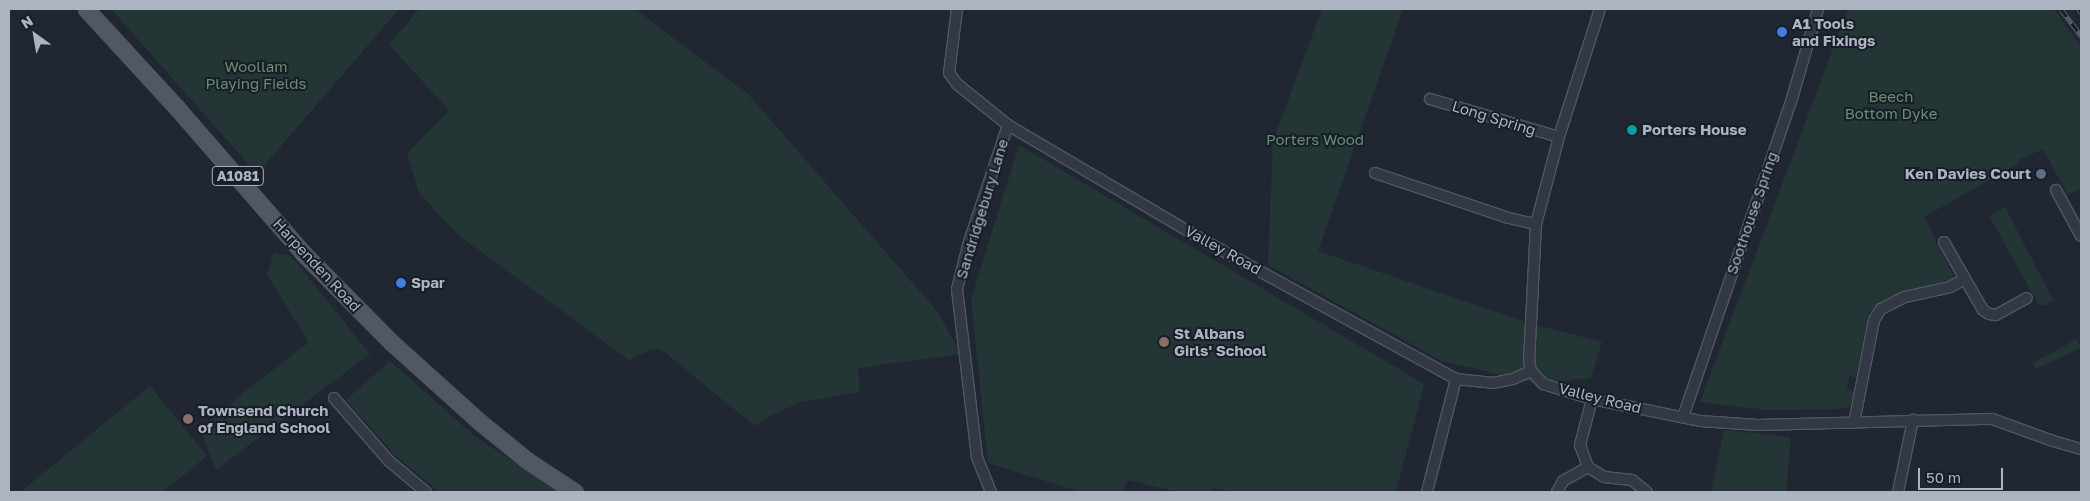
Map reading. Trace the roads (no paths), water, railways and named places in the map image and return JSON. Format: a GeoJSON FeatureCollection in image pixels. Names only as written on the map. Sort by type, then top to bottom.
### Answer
{"type":"FeatureCollection","features":[{"type":"Feature","properties":{"kind":"main road","name":"Harpenden Road"},"geometry":{"type":"LineString","coordinates":[[86,9],[208,142],[299,248],[391,342],[481,423],[528,461],[575,492]]}},
{"type":"Feature","properties":{"kind":"street","name":"Sandridgebury Lane"},"geometry":{"type":"LineString","coordinates":[[956,9],[949,73],[957,84],[1008,125],[969,242],[957,289],[977,457],[991,492]]}},
{"type":"Feature","properties":{"kind":"street"},"geometry":{"type":"LineString","coordinates":[[1531,371],[1528,360],[1536,224],[1558,137],[1600,9]]}},
{"type":"Feature","properties":{"kind":"street","name":"Soothouse Spring"},"geometry":{"type":"LineString","coordinates":[[1683,417],[1793,95],[1818,9]]}},
{"type":"Feature","properties":{"kind":"street","name":"Long Spring"},"geometry":{"type":"LineString","coordinates":[[1430,99],[1558,137]]}},
{"type":"Feature","properties":{"kind":"street","name":"Valley Road"},"geometry":{"type":"LineString","coordinates":[[1008,125],[1205,241],[1456,379],[1493,383],[1513,379],[1531,371],[1543,384],[1592,399],[1700,421],[1758,425],[1992,419],[2053,442],[2081,449]]}},
{"type":"Feature","properties":{"kind":"street"},"geometry":{"type":"LineString","coordinates":[[1375,173],[1509,218],[1536,224]]}},
{"type":"Feature","properties":{"kind":"street"},"geometry":{"type":"LineString","coordinates":[[2056,190],[2081,236]]}},
{"type":"Feature","properties":{"kind":"street"},"geometry":{"type":"LineString","coordinates":[[1944,242],[1983,310],[1989,314],[1996,315],[2027,298]]}},
{"type":"Feature","properties":{"kind":"street"},"geometry":{"type":"LineString","coordinates":[[1854,423],[1874,320],[1880,309],[1905,297],[1950,287],[1965,279]]}},
{"type":"Feature","properties":{"kind":"street"},"geometry":{"type":"LineString","coordinates":[[1428,492],[1456,379]]}},
{"type":"Feature","properties":{"kind":"street"},"geometry":{"type":"LineString","coordinates":[[334,398],[389,461],[426,492]]}},
{"type":"Feature","properties":{"kind":"street"},"geometry":{"type":"LineString","coordinates":[[1592,399],[1580,446],[1588,467],[1604,477],[1632,480],[1647,492]]}},
{"type":"Feature","properties":{"kind":"street"},"geometry":{"type":"LineString","coordinates":[[1898,492],[1913,420]]}},
{"type":"Feature","properties":{"kind":"street"},"geometry":{"type":"LineString","coordinates":[[1557,492],[1563,481],[1588,467]]}},
{"type":"Feature","properties":{"kind":"railway"},"geometry":{"type":"LineString","coordinates":[[2061,9],[2081,36]]}},
{"type":"Feature","properties":{"kind":"place","name":"A1 Tools and Fixings"},"geometry":{"type":"Point","coordinates":[1782,32]}},
{"type":"Feature","properties":{"kind":"place","name":"Porters House"},"geometry":{"type":"Point","coordinates":[1632,130]}},
{"type":"Feature","properties":{"kind":"place","name":"Ken Davies Court"},"geometry":{"type":"Point","coordinates":[2041,174]}},
{"type":"Feature","properties":{"kind":"place","name":"Spar"},"geometry":{"type":"Point","coordinates":[401,283]}},
{"type":"Feature","properties":{"kind":"place","name":"St Albans Girls' School"},"geometry":{"type":"Point","coordinates":[1164,342]}},
{"type":"Feature","properties":{"kind":"place","name":"Townsend Church of England School"},"geometry":{"type":"Point","coordinates":[188,419]}},
{"type":"Feature","properties":{"kind":"park label","name":"Woollam Playing Fields"},"geometry":{"type":"Point","coordinates":[256,74]}},
{"type":"Feature","properties":{"kind":"park label","name":"Beech Bottom Dyke"},"geometry":{"type":"Point","coordinates":[1891,104]}},
{"type":"Feature","properties":{"kind":"park label","name":"Porters Wood"},"geometry":{"type":"Point","coordinates":[1315,140]}}]}
